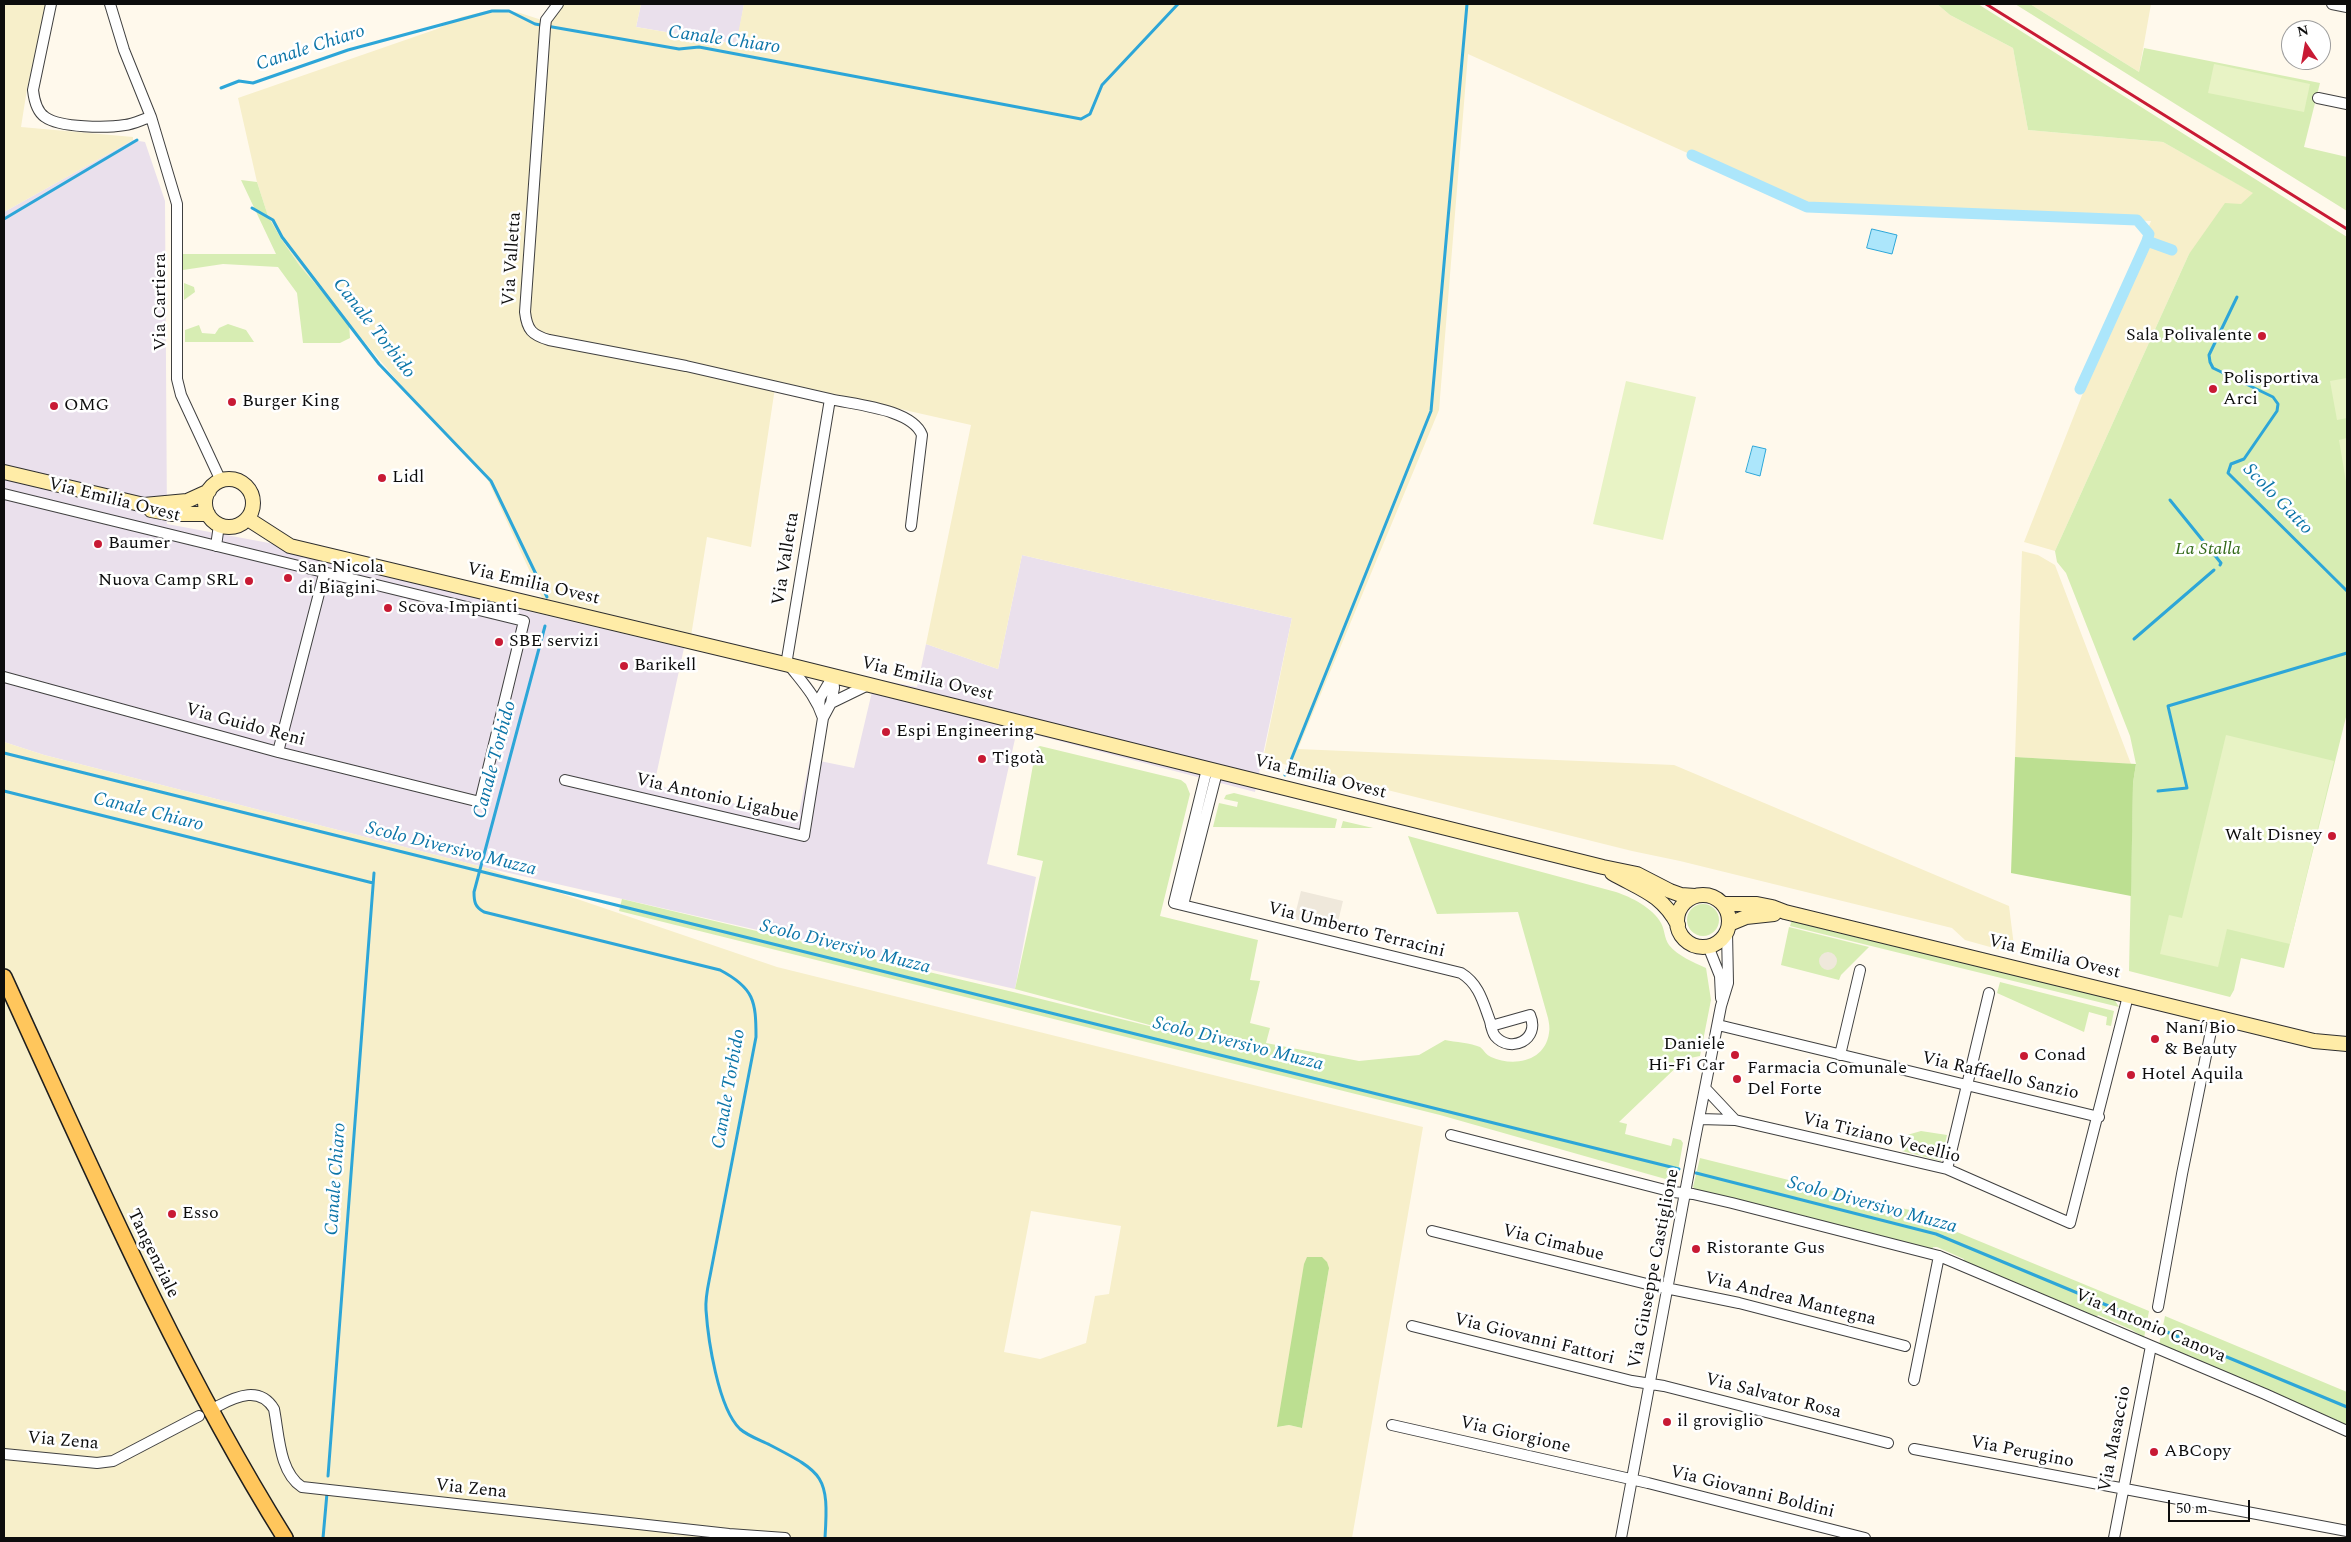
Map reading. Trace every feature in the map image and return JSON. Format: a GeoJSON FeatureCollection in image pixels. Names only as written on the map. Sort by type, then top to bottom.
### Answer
{"type":"FeatureCollection","features":[{"type":"Feature","properties":{"kind":"main road","name":"Via Emilia Ovest"},"geometry":{"type":"LineString","coordinates":[[4,472],[144,505],[187,501],[209,491]]}},
{"type":"Feature","properties":{"kind":"main road"},"geometry":{"type":"LineString","coordinates":[[236,480],[249,490],[253,504],[248,519],[234,527],[219,525],[208,514],[206,498],[209,491],[221,481],[236,480]]}},
{"type":"Feature","properties":{"kind":"main road","name":"Via Emilia Ovest"},"geometry":{"type":"LineString","coordinates":[[144,505],[154,512],[208,514]]}},
{"type":"Feature","properties":{"kind":"main road","name":"Via Emilia Ovest"},"geometry":{"type":"LineString","coordinates":[[248,519],[290,546],[788,665],[1637,874],[1670,891],[1681,895],[1695,896]]}},
{"type":"Feature","properties":{"kind":"main road","name":"Via Emilia Ovest"},"geometry":{"type":"LineString","coordinates":[[1603,867],[1655,896],[1666,905],[1678,925]]}},
{"type":"Feature","properties":{"kind":"main road"},"geometry":{"type":"LineString","coordinates":[[1695,896],[1712,896],[1723,904],[1728,912],[1728,928],[1716,943],[1708,946],[1692,944],[1685,940],[1678,925],[1678,916],[1682,906],[1695,896]]}},
{"type":"Feature","properties":{"kind":"main road","name":"Via Emilia Ovest"},"geometry":{"type":"LineString","coordinates":[[1723,904],[1757,904],[1772,907],[1785,912],[2314,1041],[2347,1044]]}},
{"type":"Feature","properties":{"kind":"main road","name":"Via Emilia Ovest"},"geometry":{"type":"LineString","coordinates":[[1728,928],[1751,915],[1785,912]]}},
{"type":"Feature","properties":{"kind":"main road","name":"Tangenziale"},"geometry":{"type":"LineString","coordinates":[[4,977],[152,1297],[218,1426],[285,1538]]}},
{"type":"Feature","properties":{"kind":"main road","name":"Via Emilia Ovest"},"geometry":{"type":"LineString","coordinates":[[2314,1041],[2328,1049],[2347,1054]]}},
{"type":"Feature","properties":{"kind":"street"},"geometry":{"type":"LineString","coordinates":[[51,4],[33,90],[35,104],[43,116],[53,121],[112,126],[127,125],[151,117]]}},
{"type":"Feature","properties":{"kind":"street","name":"Via Cartiera"},"geometry":{"type":"LineString","coordinates":[[110,4],[124,50],[151,117],[177,204],[178,385],[181,396],[221,481]]}},
{"type":"Feature","properties":{"kind":"street","name":"Via Valletta"},"geometry":{"type":"LineString","coordinates":[[558,4],[551,10],[545,24],[525,312],[531,333],[549,340],[686,366],[903,416],[920,429],[922,435],[911,526]]}},
{"type":"Feature","properties":{"kind":"street"},"geometry":{"type":"LineString","coordinates":[[2332,4],[2347,7]]}},
{"type":"Feature","properties":{"kind":"street"},"geometry":{"type":"LineString","coordinates":[[2318,98],[2347,104]]}},
{"type":"Feature","properties":{"kind":"street","name":"Via Valletta"},"geometry":{"type":"LineString","coordinates":[[788,665],[830,399]]}},
{"type":"Feature","properties":{"kind":"street","name":"Via Emilia Ovest"},"geometry":{"type":"LineString","coordinates":[[4,494],[324,574],[524,621],[480,802]]}},
{"type":"Feature","properties":{"kind":"street"},"geometry":{"type":"LineString","coordinates":[[216,546],[219,525]]}},
{"type":"Feature","properties":{"kind":"street"},"geometry":{"type":"LineString","coordinates":[[278,752],[324,574]]}},
{"type":"Feature","properties":{"kind":"street","name":"Via Antonio Ligabue"},"geometry":{"type":"LineString","coordinates":[[788,665],[820,706],[823,718]]}},
{"type":"Feature","properties":{"kind":"street"},"geometry":{"type":"LineString","coordinates":[[820,706],[820,698],[833,676]]}},
{"type":"Feature","properties":{"kind":"street","name":"Via Antonio Ligabue"},"geometry":{"type":"LineString","coordinates":[[565,780],[804,836],[823,718],[831,703],[834,688],[833,676]]}},
{"type":"Feature","properties":{"kind":"street","name":"Via Guido Reni"},"geometry":{"type":"LineString","coordinates":[[4,677],[278,752],[480,802]]}},
{"type":"Feature","properties":{"kind":"street"},"geometry":{"type":"LineString","coordinates":[[831,703],[868,685]]}},
{"type":"Feature","properties":{"kind":"street","name":"Via Umberto Terracini"},"geometry":{"type":"LineString","coordinates":[[1212,770],[1178,904],[1461,973],[1476,986],[1491,1026]]}},
{"type":"Feature","properties":{"kind":"street","name":"Via Giuseppe Castiglione"},"geometry":{"type":"LineString","coordinates":[[1621,1538],[1702,1103],[1721,1006],[1730,971],[1728,928]]}},
{"type":"Feature","properties":{"kind":"street","name":"Via Giuseppe Castiglione"},"geometry":{"type":"LineString","coordinates":[[1708,946],[1720,976],[1721,1006]]}},
{"type":"Feature","properties":{"kind":"street"},"geometry":{"type":"LineString","coordinates":[[1840,1055],[1860,970]]}},
{"type":"Feature","properties":{"kind":"street"},"geometry":{"type":"LineString","coordinates":[[1947,1169],[1989,993]]}},
{"type":"Feature","properties":{"kind":"street"},"geometry":{"type":"LineString","coordinates":[[2098,1117],[2128,996]]}},
{"type":"Feature","properties":{"kind":"street"},"geometry":{"type":"LineString","coordinates":[[2158,1307],[2182,1174],[2214,1016]]}},
{"type":"Feature","properties":{"kind":"street","name":"Via Raffaello Sanzio"},"geometry":{"type":"LineString","coordinates":[[1718,1025],[2098,1117]]}},
{"type":"Feature","properties":{"kind":"street"},"geometry":{"type":"LineString","coordinates":[[1705,1088],[1735,1120]]}},
{"type":"Feature","properties":{"kind":"street"},"geometry":{"type":"LineString","coordinates":[[1702,1103],[1724,1109]]}},
{"type":"Feature","properties":{"kind":"street","name":"Via Tiziano Vecellio"},"geometry":{"type":"LineString","coordinates":[[1700,1119],[1735,1120],[1947,1169],[2070,1223],[2098,1117]]}},
{"type":"Feature","properties":{"kind":"street","name":"Via Antonio Canova"},"geometry":{"type":"LineString","coordinates":[[1450,1136],[1673,1192],[1686,1192],[1939,1256],[2347,1431]]}},
{"type":"Feature","properties":{"kind":"street","name":"Via Cimabue"},"geometry":{"type":"LineString","coordinates":[[1432,1231],[1667,1288]]}},
{"type":"Feature","properties":{"kind":"street"},"geometry":{"type":"LineString","coordinates":[[1914,1380],[1939,1256]]}},
{"type":"Feature","properties":{"kind":"street","name":"Via Andrea Mantegna"},"geometry":{"type":"LineString","coordinates":[[1667,1288],[1739,1303],[1905,1346]]}},
{"type":"Feature","properties":{"kind":"street","name":"Via Giovanni Fattori"},"geometry":{"type":"LineString","coordinates":[[1412,1326],[1649,1384]]}},
{"type":"Feature","properties":{"kind":"street","name":"Via Masaccio"},"geometry":{"type":"LineString","coordinates":[[2114,1538],[2151,1346]]}},
{"type":"Feature","properties":{"kind":"street","name":"Via Salvator Rosa"},"geometry":{"type":"LineString","coordinates":[[1649,1384],[1888,1443]]}},
{"type":"Feature","properties":{"kind":"street","name":"Via Zena"},"geometry":{"type":"LineString","coordinates":[[218,1406],[243,1395],[252,1394],[271,1404],[274,1409],[287,1469],[296,1483],[302,1487],[719,1533],[785,1538]]}},
{"type":"Feature","properties":{"kind":"street","name":"Via Zena"},"geometry":{"type":"LineString","coordinates":[[4,1454],[97,1463],[113,1461],[199,1416]]}},
{"type":"Feature","properties":{"kind":"street","name":"Via Giorgione"},"geometry":{"type":"LineString","coordinates":[[1392,1426],[1631,1479]]}},
{"type":"Feature","properties":{"kind":"street","name":"Via Perugino"},"geometry":{"type":"LineString","coordinates":[[1914,1449],[2347,1531]]}},
{"type":"Feature","properties":{"kind":"street","name":"Via Giovanni Boldini"},"geometry":{"type":"LineString","coordinates":[[1631,1479],[1865,1538]]}},
{"type":"Feature","properties":{"kind":"shaded area"},"geometry":{"type":"Polygon","coordinates":[[[4,4],[46,4],[27,89],[21,127],[133,137],[133,140],[4,212],[4,4]]]}},
{"type":"Feature","properties":{"kind":"shaded area"},"geometry":{"type":"Polygon","coordinates":[[[561,4],[641,4],[636,27],[736,44],[744,4],[1937,4],[1950,15],[2013,48],[2028,130],[2163,142],[2254,193],[2189,254],[2055,551],[2024,542],[2151,221],[1807,207],[1468,54],[1439,410],[1298,749],[1674,765],[2009,906],[2015,954],[1965,940],[1952,928],[1263,759],[1292,618],[1022,555],[998,669],[926,644],[971,425],[776,381],[751,547],[707,537],[691,636],[543,600],[486,476],[417,404],[300,266],[282,240],[268,216],[257,182],[238,98],[437,29],[461,17],[495,9],[520,13],[548,22],[561,4]]]}},
{"type":"Feature","properties":{"kind":"shaded area"},"geometry":{"type":"Polygon","coordinates":[[[641,4],[744,4],[737,44],[636,27],[641,4]]]}},
{"type":"Feature","properties":{"kind":"shaded area"},"geometry":{"type":"Polygon","coordinates":[[[2030,4],[2151,4],[2139,72],[2030,4]]]}},
{"type":"Feature","properties":{"kind":"shaded area"},"geometry":{"type":"Polygon","coordinates":[[[133,140],[145,142],[165,201],[167,524],[269,543],[527,611],[684,648],[654,785],[798,818],[810,759],[854,768],[875,679],[917,687],[926,644],[998,669],[1022,555],[1292,618],[1255,792],[1017,730],[987,864],[1036,877],[1015,989],[483,867],[44,755],[4,742],[4,212],[133,140]]]}},
{"type":"Feature","properties":{"kind":"shaded area"},"geometry":{"type":"Polygon","coordinates":[[[2022,551],[2038,555],[2055,565],[2131,764],[2015,757],[2022,551]]]}},
{"type":"Feature","properties":{"kind":"shaded area"},"geometry":{"type":"Polygon","coordinates":[[[4,742],[44,755],[483,867],[777,967],[1423,1127],[1352,1538],[696,1538],[674,1536],[674,1538],[4,1538],[4,742]],[[1031,1211],[1004,1352],[1040,1359],[1086,1343],[1095,1296],[1109,1294],[1121,1226],[1031,1211]],[[1329,1268],[1278,1427],[1289,1425],[1302,1428],[1329,1268]]]}},
{"type":"Feature","properties":{"kind":"shaded area"},"geometry":{"type":"Polygon","coordinates":[[[1301,891],[1343,901],[1336,930],[1294,919],[1301,891]]]}},
{"type":"Feature","properties":{"kind":"shaded area"},"geometry":{"type":"Polygon","coordinates":[[[1828,952],[1834,955],[1837,961],[1834,967],[1828,970],[1822,967],[1819,961],[1822,955],[1828,952]]]}},
{"type":"Feature","properties":{"kind":"green space","name":"La Stalla"},"geometry":{"type":"Polygon","coordinates":[[[1937,4],[1978,4],[2347,237],[2347,713],[2284,968],[2241,958],[2234,990],[2230,997],[2129,971],[2133,783],[2136,764],[2130,736],[2066,573],[2057,562],[2055,551],[2189,254],[2225,203],[2241,204],[2253,193],[2163,142],[2028,130],[2013,48],[1950,15],[1937,4]]]}},
{"type":"Feature","properties":{"kind":"green space"},"geometry":{"type":"Polygon","coordinates":[[[2015,4],[2030,4],[2139,72],[2144,48],[2320,83],[2304,147],[2347,157],[2347,211],[2015,4]]]}},
{"type":"Feature","properties":{"kind":"green space"},"geometry":{"type":"Polygon","coordinates":[[[2214,64],[2310,84],[2304,112],[2208,93],[2214,64]]]}},
{"type":"Feature","properties":{"kind":"green space"},"geometry":{"type":"Polygon","coordinates":[[[241,180],[257,182],[268,216],[282,240],[300,266],[349,323],[350,338],[340,343],[303,343],[297,293],[278,267],[223,264],[183,270],[182,254],[276,254],[241,180]]]}},
{"type":"Feature","properties":{"kind":"green space"},"geometry":{"type":"Polygon","coordinates":[[[184,283],[194,287],[195,292],[184,300],[184,283]]]}},
{"type":"Feature","properties":{"kind":"green space"},"geometry":{"type":"Polygon","coordinates":[[[228,324],[246,330],[254,342],[185,342],[185,330],[199,325],[202,333],[215,334],[219,328],[228,324]]]}},
{"type":"Feature","properties":{"kind":"green space"},"geometry":{"type":"Polygon","coordinates":[[[2347,378],[2347,418],[2337,420],[2330,381],[2347,378]]]}},
{"type":"Feature","properties":{"kind":"green space"},"geometry":{"type":"Polygon","coordinates":[[[1626,381],[1696,397],[1663,540],[1593,524],[1626,381]]]}},
{"type":"Feature","properties":{"kind":"green space"},"geometry":{"type":"Polygon","coordinates":[[[2347,438],[2347,488],[2339,440],[2347,438]]]}},
{"type":"Feature","properties":{"kind":"green space"},"geometry":{"type":"Polygon","coordinates":[[[2226,735],[2334,761],[2290,944],[2227,929],[2218,967],[2160,954],[2169,915],[2182,918],[2226,735]]]}},
{"type":"Feature","properties":{"kind":"green space"},"geometry":{"type":"Polygon","coordinates":[[[1040,746],[1181,780],[1186,784],[1190,794],[1160,916],[1258,940],[1250,980],[1260,981],[1250,1023],[1270,1028],[1266,1043],[1359,1061],[1419,1055],[1445,1040],[1480,1047],[1491,1057],[1509,1062],[1527,1060],[1535,1056],[1546,1043],[1549,1033],[1549,1022],[1518,912],[1437,914],[1408,836],[1616,892],[1641,904],[1657,918],[1662,926],[1667,942],[1673,949],[1706,968],[1711,1000],[1700,1056],[1685,1059],[1619,1122],[1627,1124],[1625,1134],[1671,1146],[1673,1138],[1681,1140],[1683,1143],[1676,1182],[1440,1115],[619,911],[622,899],[1013,992],[1217,1043],[1015,989],[1043,861],[1017,855],[1036,748],[1040,746]]]}},
{"type":"Feature","properties":{"kind":"green space"},"geometry":{"type":"Polygon","coordinates":[[[2015,757],[2136,764],[2133,783],[2131,896],[2011,873],[2015,757]]]}},
{"type":"Feature","properties":{"kind":"green space"},"geometry":{"type":"Polygon","coordinates":[[[1234,793],[1337,819],[1335,828],[1213,827],[1219,803],[1237,807],[1238,802],[1224,799],[1226,795],[1234,793]]]}},
{"type":"Feature","properties":{"kind":"green space"},"geometry":{"type":"Polygon","coordinates":[[[1343,821],[1373,828],[1341,828],[1343,821]]]}},
{"type":"Feature","properties":{"kind":"green space"},"geometry":{"type":"Polygon","coordinates":[[[1703,904],[1714,909],[1719,920],[1714,931],[1703,936],[1692,931],[1687,920],[1692,909],[1703,904]]]}},
{"type":"Feature","properties":{"kind":"green space"},"geometry":{"type":"Polygon","coordinates":[[[1792,920],[2114,999],[2119,1007],[1790,926],[1792,920]]]}},
{"type":"Feature","properties":{"kind":"green space"},"geometry":{"type":"Polygon","coordinates":[[[1789,927],[1869,947],[1841,975],[1839,980],[1781,965],[1789,927]]]}},
{"type":"Feature","properties":{"kind":"green space"},"geometry":{"type":"Polygon","coordinates":[[[2000,982],[2114,1011],[2111,1026],[2106,1025],[2107,1017],[2089,1012],[2084,1032],[1997,993],[2000,982]]]}},
{"type":"Feature","properties":{"kind":"green space"},"geometry":{"type":"Polygon","coordinates":[[[1921,1131],[1947,1135],[1941,1161],[1902,1151],[1907,1135],[1921,1131]]]}},
{"type":"Feature","properties":{"kind":"green space"},"geometry":{"type":"Polygon","coordinates":[[[1700,1158],[1942,1218],[1940,1225],[2149,1311],[2144,1338],[2132,1330],[2098,1315],[2096,1318],[1963,1262],[1964,1259],[1937,1247],[1933,1247],[1932,1250],[1697,1191],[1693,1187],[1700,1158]]]}},
{"type":"Feature","properties":{"kind":"green space"},"geometry":{"type":"Polygon","coordinates":[[[1307,1257],[1322,1257],[1327,1262],[1329,1268],[1302,1428],[1289,1425],[1277,1427],[1304,1264],[1307,1257]]]}},
{"type":"Feature","properties":{"kind":"green space"},"geometry":{"type":"Polygon","coordinates":[[[2165,1316],[2347,1392],[2347,1426],[2159,1345],[2165,1316]]]}},
{"type":"Feature","properties":{"kind":"water"},"geometry":{"type":"Polygon","coordinates":[[[1872,229],[1897,235],[1892,254],[1867,248],[1872,229]]]}},
{"type":"Feature","properties":{"kind":"water"},"geometry":{"type":"Polygon","coordinates":[[[1753,446],[1766,449],[1760,476],[1746,472],[1753,446]]]}},
{"type":"Feature","properties":{"kind":"waterway","name":"Canale Chiaro"},"geometry":{"type":"LineString","coordinates":[[221,88],[239,81],[253,83],[348,50],[492,11],[509,11],[535,24],[679,49],[699,47],[1081,119],[1090,114],[1102,85],[1178,4]]}},
{"type":"Feature","properties":{"kind":"waterway"},"geometry":{"type":"LineString","coordinates":[[1285,775],[1431,411],[1467,4]]}},
{"type":"Feature","properties":{"kind":"waterway","name":"Canale Chiaro"},"geometry":{"type":"LineString","coordinates":[[4,219],[137,140]]}},
{"type":"Feature","properties":{"kind":"waterway"},"geometry":{"type":"LineString","coordinates":[[1692,155],[1807,207],[2137,220],[2149,234],[2147,241],[2172,250]]}},
{"type":"Feature","properties":{"kind":"waterway","name":"Canale Torbido"},"geometry":{"type":"LineString","coordinates":[[252,208],[273,220],[282,237],[379,364],[491,481],[547,597]]}},
{"type":"Feature","properties":{"kind":"waterway"},"geometry":{"type":"LineString","coordinates":[[2080,389],[2147,241]]}},
{"type":"Feature","properties":{"kind":"waterway","name":"Scolo Gatto"},"geometry":{"type":"LineString","coordinates":[[2237,297],[2209,355],[2210,362],[2213,368],[2273,397],[2278,404],[2277,411],[2244,459],[2231,464],[2228,473],[2347,591]]}},
{"type":"Feature","properties":{"kind":"waterway"},"geometry":{"type":"LineString","coordinates":[[2170,500],[2221,563],[2220,565]]}},
{"type":"Feature","properties":{"kind":"waterway"},"geometry":{"type":"LineString","coordinates":[[2134,639],[2214,570]]}},
{"type":"Feature","properties":{"kind":"waterway","name":"Canale Torbido"},"geometry":{"type":"LineString","coordinates":[[545,626],[474,892],[475,901],[477,906],[484,912],[720,970],[740,983],[751,997],[754,1005],[756,1037],[707,1293],[706,1310],[709,1338],[720,1390],[732,1419],[740,1429],[750,1436],[788,1454],[812,1470],[819,1479],[824,1489],[826,1501],[825,1538]]}},
{"type":"Feature","properties":{"kind":"waterway","name":"Scolo Gatto"},"geometry":{"type":"LineString","coordinates":[[2158,791],[2187,788],[2168,706],[2347,653]]}},
{"type":"Feature","properties":{"kind":"waterway","name":"Scolo Diversivo Muzza"},"geometry":{"type":"LineString","coordinates":[[4,753],[1679,1169]]}},
{"type":"Feature","properties":{"kind":"waterway","name":"Canale Chiaro"},"geometry":{"type":"LineString","coordinates":[[4,791],[373,883]]}},
{"type":"Feature","properties":{"kind":"waterway","name":"Canale Chiaro"},"geometry":{"type":"LineString","coordinates":[[328,1476],[374,873]]}},
{"type":"Feature","properties":{"kind":"waterway","name":"Scolo Diversivo Muzza"},"geometry":{"type":"LineString","coordinates":[[1696,1173],[1936,1234],[2147,1322]]}},
{"type":"Feature","properties":{"kind":"waterway","name":"Scolo Diversivo Muzza"},"geometry":{"type":"LineString","coordinates":[[2162,1330],[2347,1407]]}},
{"type":"Feature","properties":{"kind":"waterway","name":"Canale Chiaro"},"geometry":{"type":"LineString","coordinates":[[323,1538],[327,1493]]}},
{"type":"Feature","properties":{"kind":"railway"},"geometry":{"type":"LineString","coordinates":[[1986,4],[2347,229]]}},
{"type":"Feature","properties":{"kind":"place","name":"Sala Polivalente"},"geometry":{"type":"Point","coordinates":[2262,336]}},
{"type":"Feature","properties":{"kind":"place","name":"Polisportiva Arci"},"geometry":{"type":"Point","coordinates":[2213,389]}},
{"type":"Feature","properties":{"kind":"place","name":"Burger King"},"geometry":{"type":"Point","coordinates":[232,402]}},
{"type":"Feature","properties":{"kind":"place","name":"OMG"},"geometry":{"type":"Point","coordinates":[54,406]}},
{"type":"Feature","properties":{"kind":"place","name":"Lidl"},"geometry":{"type":"Point","coordinates":[382,478]}},
{"type":"Feature","properties":{"kind":"place","name":"Baumer"},"geometry":{"type":"Point","coordinates":[98,544]}},
{"type":"Feature","properties":{"kind":"place","name":"San Nicola di Biagini"},"geometry":{"type":"Point","coordinates":[288,578]}},
{"type":"Feature","properties":{"kind":"place","name":"Nuova Camp SRL"},"geometry":{"type":"Point","coordinates":[249,581]}},
{"type":"Feature","properties":{"kind":"place","name":"Scova Impianti"},"geometry":{"type":"Point","coordinates":[388,608]}},
{"type":"Feature","properties":{"kind":"place","name":"SBE servizi"},"geometry":{"type":"Point","coordinates":[499,642]}},
{"type":"Feature","properties":{"kind":"place","name":"Barikell"},"geometry":{"type":"Point","coordinates":[624,666]}},
{"type":"Feature","properties":{"kind":"place","name":"Espi Engineering"},"geometry":{"type":"Point","coordinates":[886,732]}},
{"type":"Feature","properties":{"kind":"place","name":"Tigotà"},"geometry":{"type":"Point","coordinates":[982,759]}},
{"type":"Feature","properties":{"kind":"place","name":"Walt Disney"},"geometry":{"type":"Point","coordinates":[2332,836]}},
{"type":"Feature","properties":{"kind":"place","name":"Naní Bio & Beauty"},"geometry":{"type":"Point","coordinates":[2155,1039]}},
{"type":"Feature","properties":{"kind":"place","name":"Daniele Hi-Fi Car"},"geometry":{"type":"Point","coordinates":[1735,1055]}},
{"type":"Feature","properties":{"kind":"place","name":"Conad"},"geometry":{"type":"Point","coordinates":[2024,1056]}},
{"type":"Feature","properties":{"kind":"place","name":"Hotel Aquila"},"geometry":{"type":"Point","coordinates":[2131,1075]}},
{"type":"Feature","properties":{"kind":"place","name":"Farmacia Comunale Del Forte"},"geometry":{"type":"Point","coordinates":[1737,1079]}},
{"type":"Feature","properties":{"kind":"place","name":"Esso"},"geometry":{"type":"Point","coordinates":[172,1214]}},
{"type":"Feature","properties":{"kind":"place","name":"Ristorante Gus"},"geometry":{"type":"Point","coordinates":[1696,1249]}},
{"type":"Feature","properties":{"kind":"place","name":"il groviglio"},"geometry":{"type":"Point","coordinates":[1667,1422]}},
{"type":"Feature","properties":{"kind":"place","name":"ABCopy"},"geometry":{"type":"Point","coordinates":[2154,1452]}}]}
